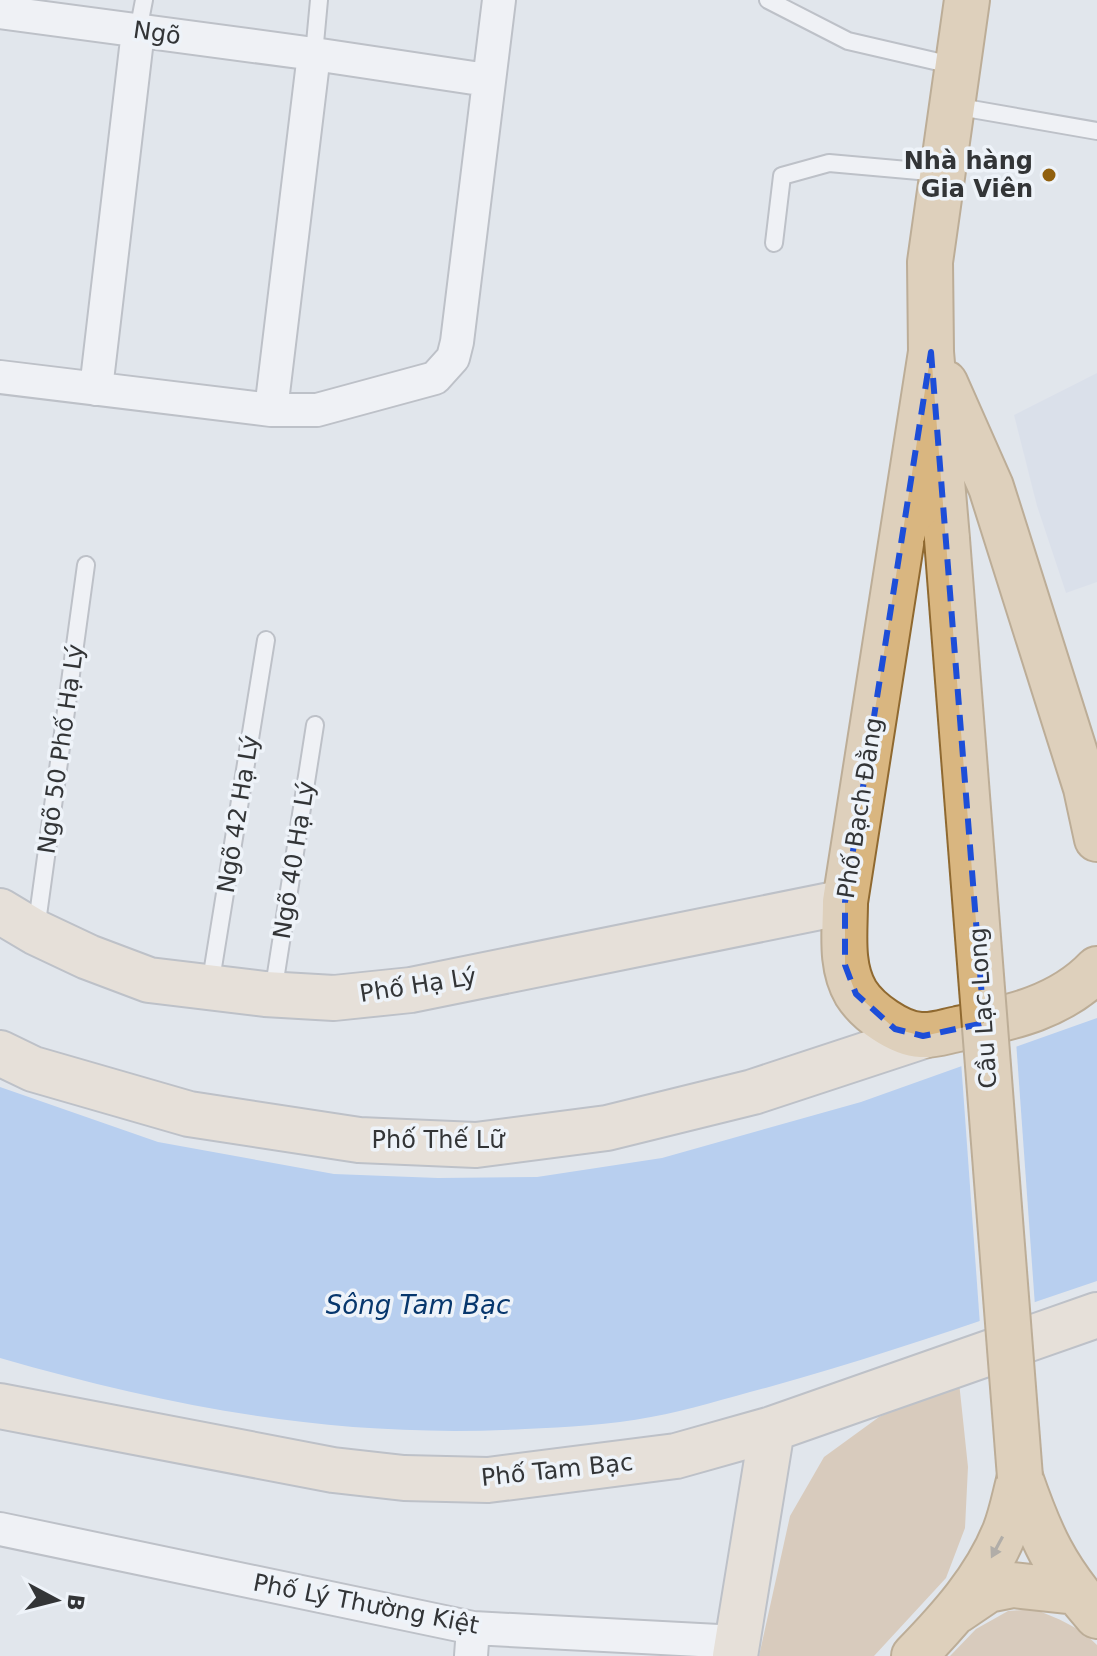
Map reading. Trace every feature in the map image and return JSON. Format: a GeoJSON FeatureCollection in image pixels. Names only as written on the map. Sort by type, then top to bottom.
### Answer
{"type":"FeatureCollection","features":[{"type":"Feature","properties":{"kind":"main road","name":"Phố Bạch Đằng"},"geometry":{"type":"LineString","coordinates":[[947,539],[931,352],[930,262],[967,0]]}},
{"type":"Feature","properties":{"kind":"main road","name":"Phố Bạch Đằng"},"geometry":{"type":"LineString","coordinates":[[931,352],[991,487],[1092,788],[1097,839]]}},
{"type":"Feature","properties":{"kind":"main road","name":"Phố Bạch Đằng"},"geometry":{"type":"LineString","coordinates":[[923,1036],[895,1029],[856,994],[845,965],[845,902],[931,352]]}},
{"type":"Feature","properties":{"kind":"main road","name":"Cầu Lạc Long"},"geometry":{"type":"LineString","coordinates":[[947,539],[1020,1477]]}},
{"type":"Feature","properties":{"kind":"main road"},"geometry":{"type":"LineString","coordinates":[[923,1036],[1045,1007],[1083,984],[1097,969]]}},
{"type":"Feature","properties":{"kind":"main road"},"geometry":{"type":"LineString","coordinates":[[1020,1477],[1038,1529],[1054,1562],[1086,1604]]}},
{"type":"Feature","properties":{"kind":"main road"},"geometry":{"type":"LineString","coordinates":[[957,1611],[1004,1534],[1020,1477]]}},
{"type":"Feature","properties":{"kind":"main road"},"geometry":{"type":"LineString","coordinates":[[914,1656],[957,1611],[988,1590],[1013,1585],[1086,1604]]}},
{"type":"Feature","properties":{"kind":"street"},"geometry":{"type":"LineString","coordinates":[[0,377],[271,410],[317,410],[435,378],[453,358],[499,0]]}},
{"type":"Feature","properties":{"kind":"street","name":"Ngõ"},"geometry":{"type":"LineString","coordinates":[[0,12],[141,15],[314,54],[487,80]]}},
{"type":"Feature","properties":{"kind":"street"},"geometry":{"type":"LineString","coordinates":[[96,389],[141,15]]}},
{"type":"Feature","properties":{"kind":"street"},"geometry":{"type":"LineString","coordinates":[[271,410],[314,54]]}},
{"type":"Feature","properties":{"kind":"street","name":"Phố Hạ Lý"},"geometry":{"type":"LineString","coordinates":[[18,921],[88,957],[149,980],[273,995],[334,998],[411,990],[845,902]]}},
{"type":"Feature","properties":{"kind":"street","name":"Phố Thế Lữ"},"geometry":{"type":"LineString","coordinates":[[0,1053],[33,1069],[189,1114],[359,1140],[476,1145],[607,1128],[753,1092],[923,1036]]}},
{"type":"Feature","properties":{"kind":"street","name":"Phố Tam Bạc"},"geometry":{"type":"LineString","coordinates":[[0,1406],[333,1470],[404,1478],[488,1480],[676,1456],[772,1429],[1097,1315]]}},
{"type":"Feature","properties":{"kind":"street"},"geometry":{"type":"LineString","coordinates":[[736,1649],[772,1429]]}},
{"type":"Feature","properties":{"kind":"street","name":"Phố Lý Thường Kiệt"},"geometry":{"type":"LineString","coordinates":[[0,1529],[472,1642],[736,1649]]}},
{"type":"Feature","properties":{"kind":"lane"},"geometry":{"type":"LineString","coordinates":[[314,54],[319,0]]}},
{"type":"Feature","properties":{"kind":"lane"},"geometry":{"type":"LineString","coordinates":[[768,0],[848,41],[955,86],[1097,131]]}},
{"type":"Feature","properties":{"kind":"lane"},"geometry":{"type":"LineString","coordinates":[[774,243],[782,176],[829,163],[943,173]]}},
{"type":"Feature","properties":{"kind":"lane","name":"Ngõ 50 Phố Hạ Lý"},"geometry":{"type":"LineString","coordinates":[[18,921],[86,565]]}},
{"type":"Feature","properties":{"kind":"lane","name":"Ngõ 42 Hạ Lý"},"geometry":{"type":"LineString","coordinates":[[210,988],[266,640]]}},
{"type":"Feature","properties":{"kind":"lane","name":"Ngõ 40 Hạ Lý"},"geometry":{"type":"LineString","coordinates":[[273,995],[315,725]]}},
{"type":"Feature","properties":{"kind":"highlighted area"},"geometry":{"type":"Polygon","coordinates":[[[931,352],[984,1023],[923,1036],[895,1029],[856,994],[845,965],[845,902],[931,352]]]}},
{"type":"Feature","properties":{"kind":"shaded area"},"geometry":{"type":"Polygon","coordinates":[[[1097,373],[1097,582],[1066,593],[1037,506],[1014,415],[1097,373]]]}},
{"type":"Feature","properties":{"kind":"shaded area"},"geometry":{"type":"Polygon","coordinates":[[[959,1382],[968,1467],[965,1528],[946,1578],[874,1656],[759,1656],[790,1516],[824,1457],[879,1417],[959,1382]]]}},
{"type":"Feature","properties":{"kind":"shaded area"},"geometry":{"type":"Polygon","coordinates":[[[1034,1609],[1083,1633],[1097,1645],[1097,1656],[950,1656],[976,1629],[1008,1611],[1034,1609]]]}},
{"type":"Feature","properties":{"kind":"water","name":"Sông Tam Bạc"},"geometry":{"type":"Polygon","coordinates":[[[1097,1018],[1097,1281],[852,1363],[696,1407],[636,1420],[457,1431],[324,1424],[195,1406],[0,1358],[0,1087],[158,1142],[334,1174],[438,1178],[537,1177],[662,1158],[861,1102],[1097,1018]]]}},
{"type":"Feature","properties":{"kind":"pier"},"geometry":{"type":"Polygon","coordinates":[[[1016,1041],[1035,1306],[980,1325],[961,1061],[1016,1041]]]}},
{"type":"Feature","properties":{"kind":"place","name":"Nhà hàng Gia Viên"},"geometry":{"type":"Point","coordinates":[1049,175]}}]}
